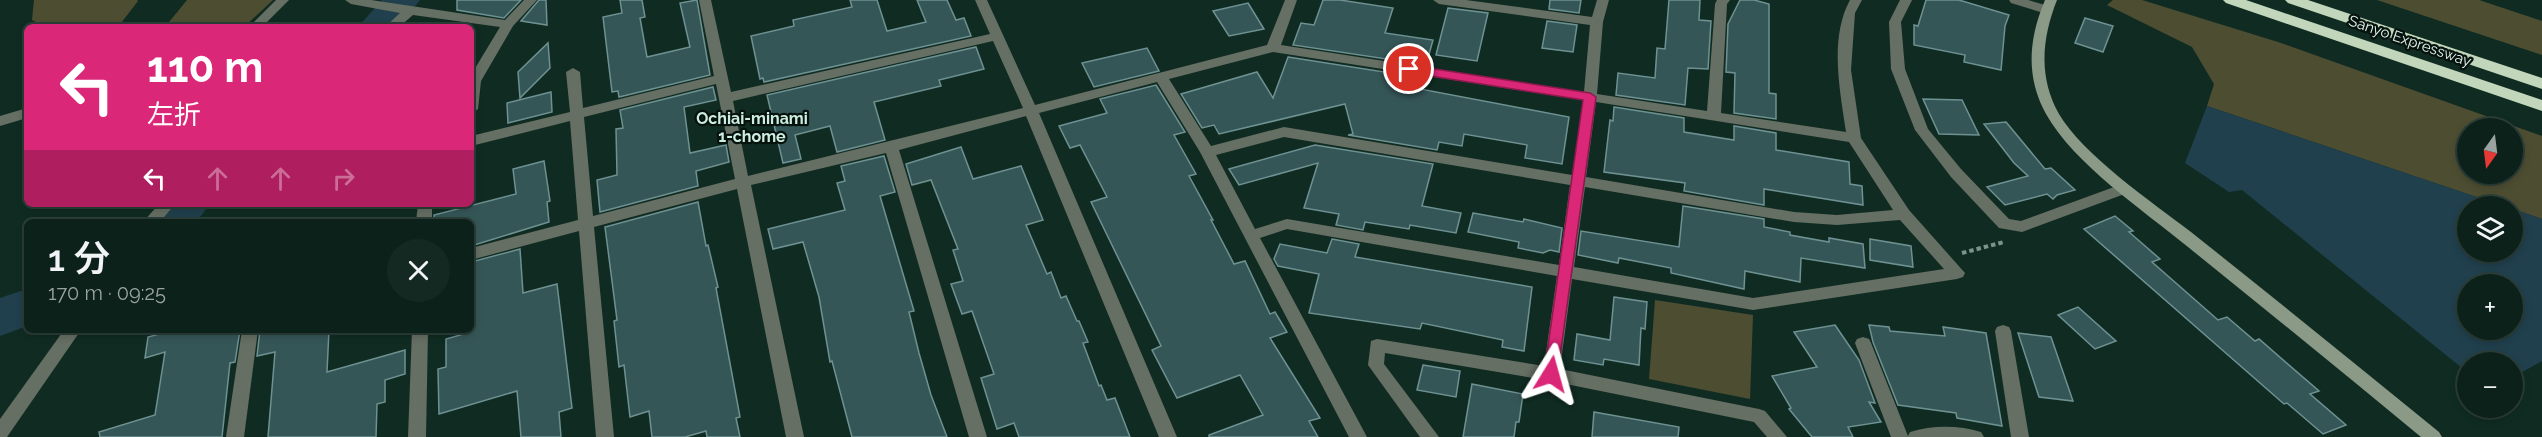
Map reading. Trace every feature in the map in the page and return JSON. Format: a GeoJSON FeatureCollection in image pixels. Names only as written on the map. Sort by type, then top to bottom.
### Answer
{"type":"FeatureCollection","features":[{"type":"Feature","properties":{"kind":"highway","name":"Sanyo Expressway"},"geometry":{"type":"LineString","coordinates":[[2231,0],[2542,106]]}},
{"type":"Feature","properties":{"kind":"highway","name":"Sanyo Expressway"},"geometry":{"type":"LineString","coordinates":[[2293,0],[2542,84]]}},
{"type":"Feature","properties":{"kind":"street"},"geometry":{"type":"LineString","coordinates":[[258,24],[283,0]]}},
{"type":"Feature","properties":{"kind":"street"},"geometry":{"type":"LineString","coordinates":[[351,0],[410,11],[508,24]]}},
{"type":"Feature","properties":{"kind":"street"},"geometry":{"type":"LineString","coordinates":[[474,81],[508,24],[531,0]]}},
{"type":"Feature","properties":{"kind":"street"},"geometry":{"type":"LineString","coordinates":[[705,0],[795,437]]}},
{"type":"Feature","properties":{"kind":"street"},"geometry":{"type":"LineString","coordinates":[[981,0],[1031,111],[1168,437]]}},
{"type":"Feature","properties":{"kind":"street"},"geometry":{"type":"LineString","coordinates":[[1274,48],[1291,0]]}},
{"type":"Feature","properties":{"kind":"street"},"geometry":{"type":"LineString","coordinates":[[1439,0],[1597,22]]}},
{"type":"Feature","properties":{"kind":"street"},"geometry":{"type":"LineString","coordinates":[[1551,374],[1590,97],[1597,22],[1604,0]]}},
{"type":"Feature","properties":{"kind":"street"},"geometry":{"type":"LineString","coordinates":[[1714,117],[1721,4],[1724,0]]}},
{"type":"Feature","properties":{"kind":"street"},"geometry":{"type":"LineString","coordinates":[[1250,236],[1287,224],[1566,270],[1753,304],[1957,273],[1904,214],[1854,138],[1844,70],[1849,13],[1856,0]]}},
{"type":"Feature","properties":{"kind":"street"},"geometry":{"type":"LineString","coordinates":[[1906,0],[1895,22],[1898,69],[1922,130],[1956,173],[2004,224],[2022,227],[2125,188]]}},
{"type":"Feature","properties":{"kind":"street"},"geometry":{"type":"LineString","coordinates":[[2015,0],[2049,5],[2037,41],[2036,63],[2041,89],[2052,114],[2072,141],[2125,188],[2251,287],[2433,437]]}},
{"type":"Feature","properties":{"kind":"street"},"geometry":{"type":"LineString","coordinates":[[395,24],[410,11]]}},
{"type":"Feature","properties":{"kind":"street"},"geometry":{"type":"LineString","coordinates":[[726,98],[998,36]]}},
{"type":"Feature","properties":{"kind":"street"},"geometry":{"type":"LineString","coordinates":[[474,253],[744,182],[891,147],[1274,48],[1854,138]]}},
{"type":"Feature","properties":{"kind":"street"},"geometry":{"type":"LineString","coordinates":[[573,72],[605,437]]}},
{"type":"Feature","properties":{"kind":"street"},"geometry":{"type":"LineString","coordinates":[[1161,77],[1207,152],[1358,437]]}},
{"type":"Feature","properties":{"kind":"street"},"geometry":{"type":"LineString","coordinates":[[474,140],[722,78]]}},
{"type":"Feature","properties":{"kind":"street"},"geometry":{"type":"LineString","coordinates":[[0,121],[24,114]]}},
{"type":"Feature","properties":{"kind":"street"},"geometry":{"type":"LineString","coordinates":[[1207,152],[1284,132],[1794,217],[1837,220],[1904,214]]}},
{"type":"Feature","properties":{"kind":"street"},"geometry":{"type":"LineString","coordinates":[[891,147],[978,437]]}},
{"type":"Feature","properties":{"kind":"street"},"geometry":{"type":"LineString","coordinates":[[154,219],[165,207]]}},
{"type":"Feature","properties":{"kind":"street"},"geometry":{"type":"LineString","coordinates":[[2003,331],[2020,437]]}},
{"type":"Feature","properties":{"kind":"street"},"geometry":{"type":"LineString","coordinates":[[0,433],[71,333]]}},
{"type":"Feature","properties":{"kind":"street"},"geometry":{"type":"LineString","coordinates":[[235,437],[250,333]]}},
{"type":"Feature","properties":{"kind":"street"},"geometry":{"type":"LineString","coordinates":[[417,437],[420,333]]}},
{"type":"Feature","properties":{"kind":"street"},"geometry":{"type":"LineString","coordinates":[[1863,343],[1900,437]]}},
{"type":"Feature","properties":{"kind":"street"},"geometry":{"type":"LineString","coordinates":[[1430,437],[1376,365],[1377,345],[1551,374],[1759,416],[1778,437]]}},
{"type":"Feature","properties":{"kind":"street"},"geometry":{"type":"LineString","coordinates":[[1916,437],[1954,433],[1976,437]]}},
{"type":"Feature","properties":{"kind":"path"},"geometry":{"type":"LineString","coordinates":[[1954,254],[2006,242]]}},
{"type":"Feature","properties":{"kind":"green space"},"geometry":{"type":"Polygon","coordinates":[[[34,0],[138,1],[120,24],[39,24],[32,20],[34,0]]]}},
{"type":"Feature","properties":{"kind":"green space"},"geometry":{"type":"Polygon","coordinates":[[[187,0],[273,0],[247,24],[167,24],[187,0]]]}},
{"type":"Feature","properties":{"kind":"green space"},"geometry":{"type":"Polygon","coordinates":[[[2113,0],[2142,0],[2278,42],[2491,118],[2457,118],[2457,184],[2523,184],[2523,129],[2542,136],[2542,219],[2523,212],[2523,196],[2473,196],[2207,106],[2214,84],[2192,47],[2107,5],[2113,0]]]}},
{"type":"Feature","properties":{"kind":"green space"},"geometry":{"type":"Polygon","coordinates":[[[2377,0],[2479,0],[2542,21],[2542,55],[2377,0]]]}},
{"type":"Feature","properties":{"kind":"green space"},"geometry":{"type":"Polygon","coordinates":[[[1655,300],[1753,315],[1750,399],[1649,379],[1655,300]]]}},
{"type":"Feature","properties":{"kind":"water"},"geometry":{"type":"Polygon","coordinates":[[[2207,106],[2473,196],[2457,196],[2457,262],[2523,262],[2523,212],[2542,219],[2542,361],[2523,371],[2523,352],[2457,352],[2457,364],[2242,190],[2229,192],[2185,163],[2207,106]]]}},
{"type":"Feature","properties":{"kind":"building"},"geometry":{"type":"Polygon","coordinates":[[[457,0],[521,0],[504,18],[457,10],[457,0]]]}},
{"type":"Feature","properties":{"kind":"building"},"geometry":{"type":"Polygon","coordinates":[[[539,0],[546,0],[547,25],[521,21],[539,0]]]}},
{"type":"Feature","properties":{"kind":"building"},"geometry":{"type":"Polygon","coordinates":[[[620,0],[642,0],[645,17],[640,18],[647,57],[690,47],[680,3],[697,0],[710,75],[619,97],[618,91],[612,92],[603,17],[622,13],[620,0]]]}},
{"type":"Feature","properties":{"kind":"building"},"geometry":{"type":"Polygon","coordinates":[[[850,0],[877,0],[887,31],[926,22],[917,0],[947,0],[956,20],[964,18],[971,36],[764,82],[763,78],[760,79],[751,36],[794,26],[793,20],[852,7],[850,0]]]}},
{"type":"Feature","properties":{"kind":"building"},"geometry":{"type":"Polygon","coordinates":[[[1323,0],[1340,0],[1393,8],[1385,33],[1433,40],[1426,65],[1293,45],[1301,23],[1314,25],[1323,0]]]}},
{"type":"Feature","properties":{"kind":"building"},"geometry":{"type":"Polygon","coordinates":[[[1550,0],[1581,0],[1579,13],[1549,9],[1550,0]]]}},
{"type":"Feature","properties":{"kind":"building"},"geometry":{"type":"Polygon","coordinates":[[[1669,0],[1700,0],[1699,20],[1711,21],[1708,69],[1688,68],[1685,105],[1616,95],[1618,73],[1655,78],[1657,48],[1665,49],[1669,0]]]}},
{"type":"Feature","properties":{"kind":"building"},"geometry":{"type":"Polygon","coordinates":[[[1740,0],[1754,0],[1769,4],[1769,93],[1776,94],[1776,119],[1734,113],[1735,73],[1726,72],[1728,24],[1740,0]]]}},
{"type":"Feature","properties":{"kind":"building"},"geometry":{"type":"Polygon","coordinates":[[[1926,0],[1959,0],[2009,15],[2005,26],[2001,70],[1964,62],[1965,55],[1914,45],[1914,25],[1918,26],[1926,0]]]}},
{"type":"Feature","properties":{"kind":"building"},"geometry":{"type":"Polygon","coordinates":[[[1248,3],[1264,29],[1229,36],[1213,11],[1248,3]]]}},
{"type":"Feature","properties":{"kind":"building"},"geometry":{"type":"Polygon","coordinates":[[[1448,8],[1488,13],[1477,61],[1436,55],[1448,8]]]}},
{"type":"Feature","properties":{"kind":"building"},"geometry":{"type":"Polygon","coordinates":[[[2085,18],[2113,26],[2103,52],[2075,43],[2085,18]]]}},
{"type":"Feature","properties":{"kind":"building"},"geometry":{"type":"Polygon","coordinates":[[[1547,21],[1577,25],[1573,52],[1542,48],[1547,21]]]}},
{"type":"Feature","properties":{"kind":"building"},"geometry":{"type":"Polygon","coordinates":[[[548,43],[550,68],[520,98],[518,72],[548,43]]]}},
{"type":"Feature","properties":{"kind":"building"},"geometry":{"type":"Polygon","coordinates":[[[976,47],[984,69],[939,80],[941,86],[874,102],[885,140],[837,152],[830,126],[795,135],[801,159],[783,163],[767,95],[976,47]]]}},
{"type":"Feature","properties":{"kind":"building"},"geometry":{"type":"Polygon","coordinates":[[[1147,48],[1159,71],[1094,87],[1082,63],[1147,48]]]}},
{"type":"Feature","properties":{"kind":"building"},"geometry":{"type":"Polygon","coordinates":[[[1288,57],[1423,78],[1420,89],[1569,117],[1562,164],[1525,158],[1527,145],[1464,134],[1462,146],[1439,142],[1437,150],[1348,135],[1353,134],[1345,104],[1219,134],[1214,125],[1202,128],[1181,94],[1257,72],[1273,98],[1288,57]]]}},
{"type":"Feature","properties":{"kind":"building"},"geometry":{"type":"Polygon","coordinates":[[[1156,85],[1185,132],[1174,135],[1196,174],[1189,176],[1234,264],[1245,261],[1270,314],[1275,312],[1287,332],[1270,338],[1320,418],[1309,421],[1318,437],[1209,437],[1209,435],[1263,415],[1240,375],[1177,398],[1152,350],[1161,346],[1091,202],[1107,197],[1080,145],[1070,148],[1059,126],[1107,113],[1100,99],[1156,85]]]}},
{"type":"Feature","properties":{"kind":"building"},"geometry":{"type":"Polygon","coordinates":[[[713,87],[716,100],[684,107],[690,153],[726,145],[729,162],[696,171],[698,186],[600,212],[597,180],[617,175],[616,129],[623,128],[620,110],[713,87]]]}},
{"type":"Feature","properties":{"kind":"building"},"geometry":{"type":"Polygon","coordinates":[[[551,92],[552,112],[508,123],[507,103],[551,92]]]}},
{"type":"Feature","properties":{"kind":"building"},"geometry":{"type":"Polygon","coordinates":[[[1923,99],[1962,100],[1979,135],[1939,134],[1923,99]]]}},
{"type":"Feature","properties":{"kind":"building"},"geometry":{"type":"Polygon","coordinates":[[[1614,107],[1684,118],[1684,132],[1734,140],[1734,126],[1776,133],[1776,150],[1849,162],[1850,184],[1862,186],[1863,205],[1764,189],[1764,205],[1684,191],[1685,183],[1604,172],[1610,120],[1613,121],[1614,107]]]}},
{"type":"Feature","properties":{"kind":"building"},"geometry":{"type":"Polygon","coordinates":[[[2006,122],[2045,169],[2051,168],[2075,190],[2057,195],[2053,199],[2047,194],[2005,205],[1987,187],[2028,176],[2014,163],[1984,124],[2006,122]]]}},
{"type":"Feature","properties":{"kind":"building"},"geometry":{"type":"Polygon","coordinates":[[[1315,145],[1433,164],[1422,206],[1461,213],[1456,233],[1410,225],[1409,229],[1365,222],[1363,230],[1336,225],[1339,214],[1304,208],[1318,163],[1239,185],[1229,169],[1315,145]]]}},
{"type":"Feature","properties":{"kind":"building"},"geometry":{"type":"Polygon","coordinates":[[[961,147],[973,179],[1021,166],[1043,220],[1026,225],[1047,274],[1051,272],[1061,298],[1066,296],[1079,321],[1088,342],[1083,343],[1099,386],[1101,385],[1107,400],[1115,398],[1130,437],[1019,437],[1014,423],[997,429],[981,378],[994,374],[972,311],[962,314],[951,284],[963,281],[953,250],[958,249],[931,180],[912,185],[906,164],[961,147]]]}},
{"type":"Feature","properties":{"kind":"building"},"geometry":{"type":"Polygon","coordinates":[[[884,156],[895,192],[880,196],[914,311],[909,312],[919,353],[931,395],[947,437],[852,437],[832,361],[830,362],[819,297],[803,242],[773,249],[768,229],[845,210],[837,183],[845,181],[841,166],[884,156]]]}},
{"type":"Feature","properties":{"kind":"building"},"geometry":{"type":"Polygon","coordinates":[[[544,161],[550,201],[547,202],[549,222],[474,245],[474,219],[434,219],[434,215],[474,207],[474,205],[516,194],[513,169],[544,161]]]}},
{"type":"Feature","properties":{"kind":"building"},"geometry":{"type":"Polygon","coordinates":[[[698,202],[706,246],[708,245],[718,287],[716,288],[740,417],[736,418],[740,437],[707,437],[706,431],[685,437],[652,437],[649,411],[630,417],[624,365],[619,367],[614,321],[617,320],[605,227],[698,202]]]}},
{"type":"Feature","properties":{"kind":"building"},"geometry":{"type":"Polygon","coordinates":[[[1683,206],[1764,219],[1764,227],[1790,232],[1790,235],[1829,242],[1829,238],[1863,244],[1865,268],[1801,258],[1800,282],[1745,271],[1744,289],[1671,273],[1671,268],[1619,258],[1618,263],[1578,255],[1581,231],[1679,247],[1683,206]]]}},
{"type":"Feature","properties":{"kind":"building"},"geometry":{"type":"Polygon","coordinates":[[[1473,213],[1523,222],[1524,219],[1562,228],[1559,252],[1550,250],[1543,253],[1518,248],[1519,242],[1468,232],[1473,213]]]}},
{"type":"Feature","properties":{"kind":"building"},"geometry":{"type":"Polygon","coordinates":[[[2115,216],[2133,231],[2129,232],[2160,259],[2152,262],[2218,320],[2227,317],[2255,341],[2259,339],[2319,391],[2310,394],[2346,425],[2323,434],[2287,403],[2284,404],[2084,229],[2115,216]]]}},
{"type":"Feature","properties":{"kind":"building"},"geometry":{"type":"Polygon","coordinates":[[[1332,239],[1359,244],[1355,257],[1532,287],[1524,351],[1502,347],[1503,340],[1422,323],[1420,329],[1309,313],[1319,274],[1278,266],[1274,259],[1280,244],[1327,253],[1332,239]]]}},
{"type":"Feature","properties":{"kind":"building"},"geometry":{"type":"Polygon","coordinates":[[[1870,239],[1911,246],[1913,267],[1870,260],[1870,239]]]}},
{"type":"Feature","properties":{"kind":"building"},"geometry":{"type":"Polygon","coordinates":[[[520,249],[523,293],[557,284],[572,408],[559,412],[561,437],[521,437],[517,391],[439,414],[438,369],[446,367],[446,339],[474,333],[474,261],[520,249]]]}},
{"type":"Feature","properties":{"kind":"building"},"geometry":{"type":"Polygon","coordinates":[[[1614,297],[1647,302],[1645,329],[1641,328],[1639,365],[1604,359],[1603,365],[1574,360],[1577,334],[1610,340],[1614,297]]]}},
{"type":"Feature","properties":{"kind":"building"},"geometry":{"type":"Polygon","coordinates":[[[2078,307],[2116,341],[2095,349],[2058,315],[2078,307]]]}},
{"type":"Feature","properties":{"kind":"building"},"geometry":{"type":"Polygon","coordinates":[[[1835,325],[1859,360],[1875,403],[1869,402],[1881,422],[1848,427],[1853,437],[1812,437],[1789,409],[1791,408],[1772,376],[1817,367],[1794,332],[1835,325]]]}},
{"type":"Feature","properties":{"kind":"building"},"geometry":{"type":"Polygon","coordinates":[[[1869,325],[1889,327],[1890,331],[1945,336],[1943,327],[1986,333],[2002,426],[1957,418],[1956,413],[1898,405],[1873,342],[1869,325]]]}},
{"type":"Feature","properties":{"kind":"building"},"geometry":{"type":"Polygon","coordinates":[[[163,333],[240,333],[235,362],[230,363],[222,437],[100,437],[99,432],[155,415],[165,352],[145,358],[148,337],[163,333]]]}},
{"type":"Feature","properties":{"kind":"building"},"geometry":{"type":"Polygon","coordinates":[[[260,333],[329,333],[327,372],[405,350],[405,374],[385,380],[385,402],[377,404],[376,437],[268,437],[275,352],[257,356],[260,333]]]}},
{"type":"Feature","properties":{"kind":"building"},"geometry":{"type":"Polygon","coordinates":[[[2018,333],[2051,337],[2073,401],[2039,397],[2018,333]]]}},
{"type":"Feature","properties":{"kind":"building"},"geometry":{"type":"Polygon","coordinates":[[[1423,365],[1460,371],[1456,397],[1417,390],[1423,365]]]}},
{"type":"Feature","properties":{"kind":"building"},"geometry":{"type":"Polygon","coordinates":[[[1472,384],[1523,394],[1519,422],[1516,422],[1514,437],[1463,437],[1472,384]]]}},
{"type":"Feature","properties":{"kind":"building"},"geometry":{"type":"Polygon","coordinates":[[[1594,412],[1679,427],[1678,437],[1592,437],[1594,412]]]}},
{"type":"Feature","properties":{"kind":"waterway"},"geometry":{"type":"LineString","coordinates":[[380,24],[402,0]]}},
{"type":"Feature","properties":{"kind":"waterway"},"geometry":{"type":"LineString","coordinates":[[174,219],[182,207]]}},
{"type":"Feature","properties":{"kind":"waterway"},"geometry":{"type":"LineString","coordinates":[[0,318],[24,307]]}},
{"type":"Feature","properties":{"kind":"district","name":"Ochiai-minami 1-chome"},"geometry":{"type":"Point","coordinates":[752,127]}},
{"type":"Feature","properties":{"kind":"route"},"geometry":{"type":"LineString","coordinates":[[1409,69],[1590,97],[1551,374]]}}]}
